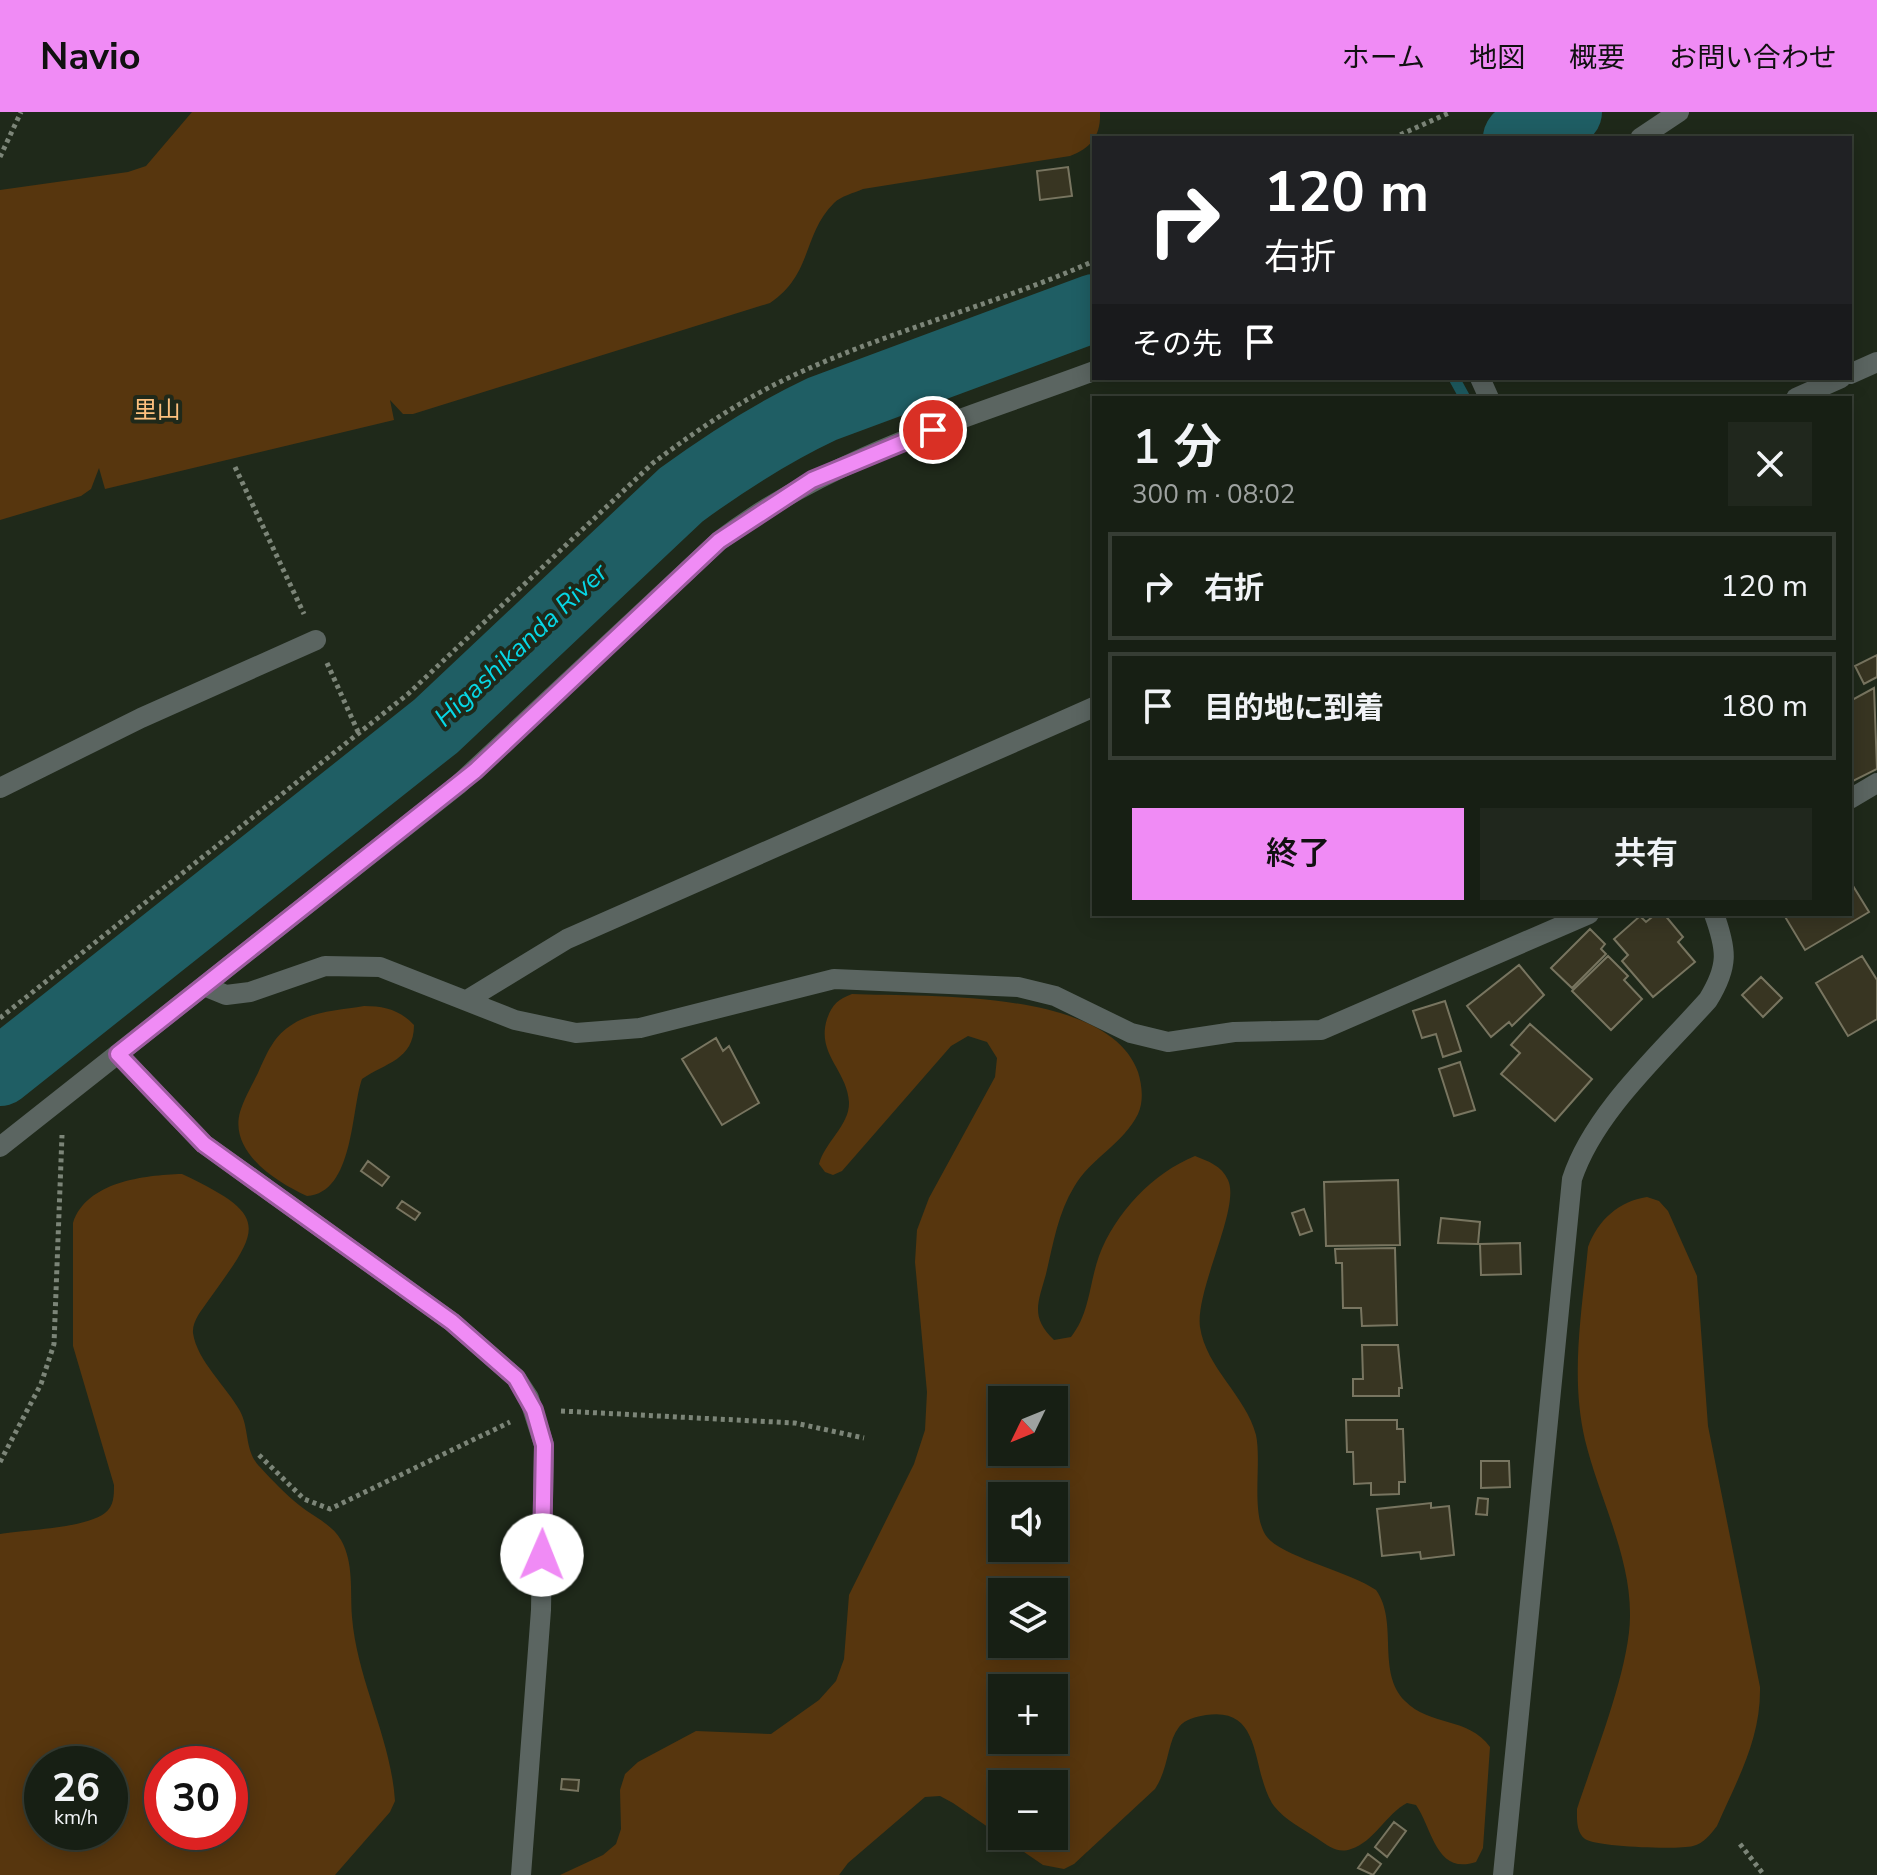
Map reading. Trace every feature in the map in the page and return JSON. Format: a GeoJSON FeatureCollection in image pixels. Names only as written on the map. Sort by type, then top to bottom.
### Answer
{"type":"FeatureCollection","features":[{"type":"Feature","properties":{"kind":"street"},"geometry":{"type":"LineString","coordinates":[[1643,136],[1679,112]]}},
{"type":"Feature","properties":{"kind":"street"},"geometry":{"type":"LineString","coordinates":[[1852,373],[1877,362]]}},
{"type":"Feature","properties":{"kind":"street"},"geometry":{"type":"LineString","coordinates":[[0,1147],[475,771],[719,541],[749,518],[845,464],[1092,372]]}},
{"type":"Feature","properties":{"kind":"street"},"geometry":{"type":"LineString","coordinates":[[1800,396],[1836,380]]}},
{"type":"Feature","properties":{"kind":"street"},"geometry":{"type":"LineString","coordinates":[[0,788],[141,718],[316,640]]}},
{"type":"Feature","properties":{"kind":"street"},"geometry":{"type":"LineString","coordinates":[[467,1000],[567,939],[1092,708]]}},
{"type":"Feature","properties":{"kind":"street"},"geometry":{"type":"LineString","coordinates":[[1852,798],[1877,783]]}},
{"type":"Feature","properties":{"kind":"street"},"geometry":{"type":"LineString","coordinates":[[204,986],[226,995],[250,992],[325,966],[352,964],[380,967],[545,1029],[609,1033],[834,979],[1018,987],[1055,996],[1149,1039],[1188,1041],[1234,1032],[1321,1030],[1584,916]]}},
{"type":"Feature","properties":{"kind":"street"},"geometry":{"type":"LineString","coordinates":[[1503,1875],[1572,1179],[1581,1151],[1598,1126],[1708,1000],[1722,977],[1725,951],[1715,916]]}},
{"type":"Feature","properties":{"kind":"street"},"geometry":{"type":"LineString","coordinates":[[118,1054],[204,1144],[475,1340],[516,1378],[534,1410],[544,1445],[541,1610],[521,1875]]}},
{"type":"Feature","properties":{"kind":"path"},"geometry":{"type":"LineString","coordinates":[[0,157],[21,112]]}},
{"type":"Feature","properties":{"kind":"path"},"geometry":{"type":"LineString","coordinates":[[1397,136],[1451,112]]}},
{"type":"Feature","properties":{"kind":"path"},"geometry":{"type":"LineString","coordinates":[[0,1018],[408,694],[653,463],[727,411],[804,370],[1092,262]]}},
{"type":"Feature","properties":{"kind":"path"},"geometry":{"type":"LineString","coordinates":[[235,467],[359,734]]}},
{"type":"Feature","properties":{"kind":"path"},"geometry":{"type":"LineString","coordinates":[[0,1462],[41,1384],[54,1344],[63,1098]]}},
{"type":"Feature","properties":{"kind":"path"},"geometry":{"type":"LineString","coordinates":[[259,1455],[304,1499],[330,1509],[534,1410],[795,1423],[864,1438]]}},
{"type":"Feature","properties":{"kind":"path"},"geometry":{"type":"LineString","coordinates":[[1740,1844],[1764,1875]]}},
{"type":"Feature","properties":{"kind":"green space","name":"里山"},"geometry":{"type":"Polygon","coordinates":[[[192,112],[1100,112],[1099,128],[1092,141],[1070,156],[863,189],[840,198],[824,215],[794,280],[770,303],[413,414],[403,414],[390,400],[394,420],[105,489],[99,468],[91,489],[81,496],[0,520],[0,190],[128,172],[146,166],[192,112]]]}},
{"type":"Feature","properties":{"kind":"green space"},"geometry":{"type":"Polygon","coordinates":[[[852,994],[923,996],[1011,1003],[1054,1011],[1091,1025],[1120,1045],[1138,1072],[1142,1093],[1138,1114],[1124,1134],[1081,1177],[1068,1197],[1060,1218],[1038,1309],[1046,1332],[1054,1340],[1071,1337],[1077,1328],[1106,1240],[1137,1196],[1179,1163],[1195,1156],[1214,1165],[1225,1175],[1230,1193],[1228,1209],[1204,1292],[1200,1327],[1210,1356],[1244,1407],[1256,1435],[1262,1527],[1267,1537],[1287,1551],[1376,1590],[1386,1617],[1389,1662],[1396,1689],[1415,1709],[1471,1731],[1490,1747],[1483,1848],[1476,1862],[1452,1862],[1444,1856],[1416,1805],[1407,1803],[1359,1845],[1342,1851],[1329,1847],[1274,1806],[1253,1744],[1238,1721],[1225,1715],[1206,1715],[1181,1724],[1172,1740],[1155,1789],[1074,1864],[1064,1869],[1043,1865],[1021,1850],[1068,1850],[1068,1770],[988,1770],[988,1827],[940,1796],[925,1797],[848,1863],[839,1875],[560,1875],[603,1855],[616,1844],[621,1829],[620,1790],[625,1774],[638,1762],[696,1731],[771,1734],[819,1700],[836,1681],[844,1659],[849,1595],[914,1464],[925,1430],[927,1392],[915,1262],[917,1230],[929,1198],[995,1077],[997,1058],[987,1042],[968,1036],[951,1046],[842,1171],[833,1175],[825,1172],[819,1164],[846,1118],[849,1102],[826,1042],[827,1019],[836,1003],[852,994]]]}},
{"type":"Feature","properties":{"kind":"green space"},"geometry":{"type":"Polygon","coordinates":[[[364,1006],[397,1012],[414,1025],[413,1037],[397,1059],[362,1079],[342,1166],[334,1181],[322,1191],[307,1196],[269,1174],[248,1152],[238,1127],[240,1112],[268,1052],[286,1028],[318,1014],[364,1006]]]}},
{"type":"Feature","properties":{"kind":"green space"},"geometry":{"type":"Polygon","coordinates":[[[182,1174],[232,1202],[244,1214],[249,1226],[247,1240],[196,1320],[193,1333],[196,1343],[206,1364],[240,1411],[255,1461],[289,1496],[332,1529],[341,1540],[348,1558],[355,1640],[387,1755],[395,1801],[390,1812],[335,1875],[0,1875],[0,1534],[84,1522],[105,1513],[114,1497],[114,1485],[73,1346],[73,1223],[90,1198],[134,1179],[182,1174]]]}},
{"type":"Feature","properties":{"kind":"green space"},"geometry":{"type":"Polygon","coordinates":[[[1647,1197],[1659,1201],[1668,1211],[1697,1276],[1708,1426],[1760,1687],[1752,1742],[1717,1826],[1700,1843],[1685,1847],[1638,1847],[1592,1842],[1582,1836],[1577,1821],[1577,1809],[1618,1686],[1630,1616],[1620,1549],[1585,1440],[1578,1392],[1588,1247],[1611,1213],[1627,1203],[1647,1197]]]}},
{"type":"Feature","properties":{"kind":"building"},"geometry":{"type":"Polygon","coordinates":[[[1068,167],[1072,196],[1040,200],[1037,171],[1068,167]]]}},
{"type":"Feature","properties":{"kind":"building"},"geometry":{"type":"Polygon","coordinates":[[[1877,655],[1877,677],[1864,684],[1855,666],[1877,655]]]}},
{"type":"Feature","properties":{"kind":"building"},"geometry":{"type":"Polygon","coordinates":[[[1874,688],[1877,769],[1853,781],[1852,779],[1852,700],[1874,688]]]}},
{"type":"Feature","properties":{"kind":"building"},"geometry":{"type":"Polygon","coordinates":[[[1852,884],[1869,912],[1805,950],[1785,916],[1852,916],[1852,884]]]}},
{"type":"Feature","properties":{"kind":"building"},"geometry":{"type":"Polygon","coordinates":[[[1640,916],[1646,922],[1654,916],[1666,916],[1683,937],[1678,942],[1695,962],[1653,997],[1622,961],[1628,955],[1614,939],[1640,916]]]}},
{"type":"Feature","properties":{"kind":"building"},"geometry":{"type":"Polygon","coordinates":[[[1590,929],[1605,944],[1601,949],[1606,954],[1572,988],[1551,968],[1590,929]]]}},
{"type":"Feature","properties":{"kind":"building"},"geometry":{"type":"Polygon","coordinates":[[[1608,956],[1628,976],[1624,980],[1642,999],[1611,1030],[1572,991],[1608,956]]]}},
{"type":"Feature","properties":{"kind":"building"},"geometry":{"type":"Polygon","coordinates":[[[1862,956],[1877,980],[1877,1019],[1848,1036],[1816,983],[1862,956]]]}},
{"type":"Feature","properties":{"kind":"building"},"geometry":{"type":"Polygon","coordinates":[[[1519,965],[1544,995],[1512,1026],[1509,1022],[1491,1037],[1467,1006],[1519,965]]]}},
{"type":"Feature","properties":{"kind":"building"},"geometry":{"type":"Polygon","coordinates":[[[1761,977],[1782,998],[1763,1017],[1742,995],[1761,977]]]}},
{"type":"Feature","properties":{"kind":"building"},"geometry":{"type":"Polygon","coordinates":[[[1445,1001],[1461,1051],[1443,1057],[1436,1034],[1422,1038],[1413,1011],[1445,1001]]]}},
{"type":"Feature","properties":{"kind":"building"},"geometry":{"type":"Polygon","coordinates":[[[1530,1024],[1592,1079],[1555,1121],[1501,1074],[1520,1053],[1511,1045],[1530,1024]]]}},
{"type":"Feature","properties":{"kind":"building"},"geometry":{"type":"Polygon","coordinates":[[[716,1038],[723,1051],[729,1046],[759,1103],[722,1125],[682,1059],[716,1038]]]}},
{"type":"Feature","properties":{"kind":"building"},"geometry":{"type":"Polygon","coordinates":[[[1460,1062],[1475,1110],[1454,1116],[1439,1069],[1460,1062]]]}},
{"type":"Feature","properties":{"kind":"building"},"geometry":{"type":"Polygon","coordinates":[[[368,1161],[389,1177],[382,1186],[361,1171],[368,1161]]]}},
{"type":"Feature","properties":{"kind":"building"},"geometry":{"type":"Polygon","coordinates":[[[1398,1180],[1400,1245],[1326,1246],[1324,1182],[1398,1180]]]}},
{"type":"Feature","properties":{"kind":"building"},"geometry":{"type":"Polygon","coordinates":[[[402,1201],[420,1213],[415,1220],[397,1208],[402,1201]]]}},
{"type":"Feature","properties":{"kind":"building"},"geometry":{"type":"Polygon","coordinates":[[[1304,1209],[1312,1231],[1300,1235],[1292,1213],[1304,1209]]]}},
{"type":"Feature","properties":{"kind":"building"},"geometry":{"type":"Polygon","coordinates":[[[1441,1218],[1480,1222],[1478,1244],[1438,1243],[1441,1218]]]}},
{"type":"Feature","properties":{"kind":"building"},"geometry":{"type":"Polygon","coordinates":[[[1520,1243],[1521,1274],[1481,1275],[1480,1244],[1520,1243]]]}},
{"type":"Feature","properties":{"kind":"building"},"geometry":{"type":"Polygon","coordinates":[[[1395,1248],[1397,1325],[1362,1326],[1361,1308],[1343,1308],[1342,1263],[1336,1263],[1335,1249],[1395,1248]]]}},
{"type":"Feature","properties":{"kind":"building"},"geometry":{"type":"Polygon","coordinates":[[[1362,1345],[1398,1345],[1402,1388],[1399,1388],[1399,1396],[1353,1396],[1353,1379],[1363,1379],[1362,1345]]]}},
{"type":"Feature","properties":{"kind":"building"},"geometry":{"type":"Polygon","coordinates":[[[1346,1420],[1397,1420],[1397,1429],[1403,1429],[1405,1482],[1399,1482],[1399,1494],[1371,1495],[1371,1483],[1354,1484],[1353,1452],[1347,1452],[1346,1420]]]}},
{"type":"Feature","properties":{"kind":"building"},"geometry":{"type":"Polygon","coordinates":[[[1481,1461],[1509,1461],[1510,1487],[1481,1488],[1481,1461]]]}},
{"type":"Feature","properties":{"kind":"building"},"geometry":{"type":"Polygon","coordinates":[[[1478,1498],[1488,1499],[1487,1515],[1476,1514],[1478,1498]]]}},
{"type":"Feature","properties":{"kind":"building"},"geometry":{"type":"Polygon","coordinates":[[[1431,1503],[1431,1508],[1449,1506],[1454,1555],[1421,1559],[1420,1552],[1382,1556],[1377,1509],[1431,1503]]]}},
{"type":"Feature","properties":{"kind":"building"},"geometry":{"type":"Polygon","coordinates":[[[562,1779],[579,1780],[578,1791],[561,1789],[562,1779]]]}},
{"type":"Feature","properties":{"kind":"building"},"geometry":{"type":"Polygon","coordinates":[[[1394,1822],[1406,1831],[1387,1857],[1375,1847],[1394,1822]]]}},
{"type":"Feature","properties":{"kind":"building"},"geometry":{"type":"Polygon","coordinates":[[[1368,1854],[1381,1864],[1373,1875],[1358,1868],[1368,1854]]]}},
{"type":"Feature","properties":{"kind":"waterway","name":"Higashikanda River"},"geometry":{"type":"LineString","coordinates":[[1521,136],[1568,112]]}},
{"type":"Feature","properties":{"kind":"waterway","name":"Higashikanda River"},"geometry":{"type":"LineString","coordinates":[[0,1072],[436,726],[681,495],[698,483],[767,438],[822,409],[1092,309]]}},
{"type":"Feature","properties":{"kind":"waterway"},"geometry":{"type":"LineString","coordinates":[[1455,380],[1464,396]]}},
{"type":"Feature","properties":{"kind":"route"},"geometry":{"type":"LineString","coordinates":[[542,1555],[544,1445],[539,1421],[516,1378],[452,1322],[204,1144],[118,1054],[475,771],[719,541],[749,518],[779,498],[845,464],[933,430]]}}]}
